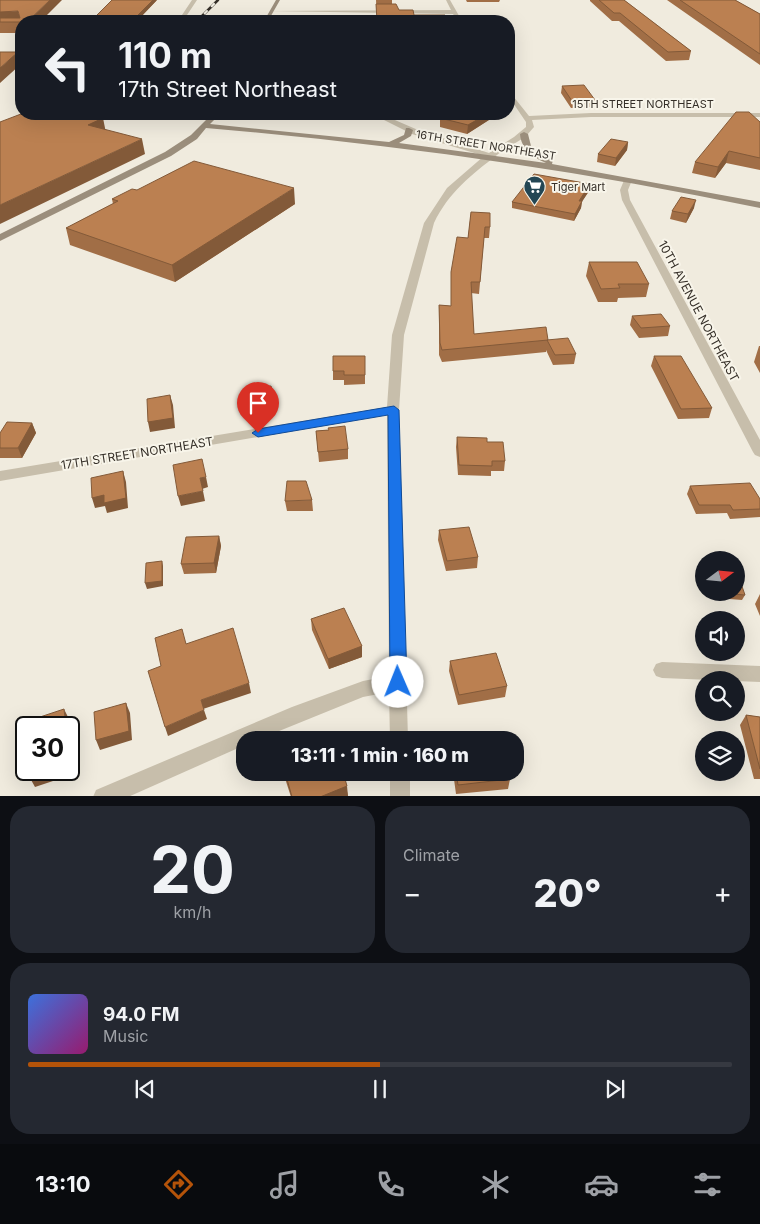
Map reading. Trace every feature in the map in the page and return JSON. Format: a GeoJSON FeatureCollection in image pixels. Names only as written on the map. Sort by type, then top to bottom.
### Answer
{"type":"FeatureCollection","features":[{"type":"Feature","properties":{"kind":"main road"},"geometry":{"type":"LineString","coordinates":[[270,15],[278,0]]}},
{"type":"Feature","properties":{"kind":"main road"},"geometry":{"type":"LineString","coordinates":[[0,57],[15,57]]}},
{"type":"Feature","properties":{"kind":"main road"},"geometry":{"type":"LineString","coordinates":[[0,238],[148,166],[186,142],[211,120]]}},
{"type":"Feature","properties":{"kind":"main road","name":"16TH STREET NORTHEAST"},"geometry":{"type":"LineString","coordinates":[[206,126],[392,142],[492,156],[760,205]]}},
{"type":"Feature","properties":{"kind":"main road"},"geometry":{"type":"LineString","coordinates":[[392,142],[407,136],[409,130]]}},
{"type":"Feature","properties":{"kind":"main road"},"geometry":{"type":"LineString","coordinates":[[524,134],[523,142],[537,155],[576,170]]}},
{"type":"Feature","properties":{"kind":"street"},"geometry":{"type":"LineString","coordinates":[[184,15],[195,0]]}},
{"type":"Feature","properties":{"kind":"street"},"geometry":{"type":"LineString","coordinates":[[448,0],[455,15]]}},
{"type":"Feature","properties":{"kind":"street"},"geometry":{"type":"LineString","coordinates":[[272,11],[453,12]]}},
{"type":"Feature","properties":{"kind":"street"},"geometry":{"type":"LineString","coordinates":[[399,731],[394,410],[398,335],[429,223],[437,205],[449,190],[474,167],[524,134],[530,127],[530,122],[515,101]]}},
{"type":"Feature","properties":{"kind":"street","name":"15TH STREET NORTHEAST"},"geometry":{"type":"LineString","coordinates":[[527,118],[592,115],[760,115]]}},
{"type":"Feature","properties":{"kind":"street"},"geometry":{"type":"LineString","coordinates":[[388,120],[409,130],[492,156]]}},
{"type":"Feature","properties":{"kind":"street","name":"10TH AVENUE NORTHEAST"},"geometry":{"type":"LineString","coordinates":[[628,180],[624,190],[626,200],[760,452]]}},
{"type":"Feature","properties":{"kind":"street","name":"17TH STREET NORTHEAST"},"geometry":{"type":"LineString","coordinates":[[0,476],[394,410]]}},
{"type":"Feature","properties":{"kind":"street"},"geometry":{"type":"LineString","coordinates":[[662,670],[760,674]]}},
{"type":"Feature","properties":{"kind":"street"},"geometry":{"type":"LineString","coordinates":[[103,796],[299,713],[364,688],[398,682]]}},
{"type":"Feature","properties":{"kind":"street"},"geometry":{"type":"LineString","coordinates":[[400,781],[400,796]]}},
{"type":"Feature","properties":{"kind":"building"},"geometry":{"type":"Polygon","coordinates":[[[0,0],[50,0],[34,15],[19,15],[18,11],[0,12],[0,0]]]}},
{"type":"Feature","properties":{"kind":"building"},"geometry":{"type":"Polygon","coordinates":[[[112,0],[153,0],[138,15],[97,15],[112,0]]]}},
{"type":"Feature","properties":{"kind":"building"},"geometry":{"type":"Polygon","coordinates":[[[599,0],[624,0],[691,51],[668,52],[620,13],[614,13],[599,0]]]}},
{"type":"Feature","properties":{"kind":"building"},"geometry":{"type":"Polygon","coordinates":[[[680,0],[735,0],[760,14],[760,54],[680,0]]]}},
{"type":"Feature","properties":{"kind":"building"},"geometry":{"type":"Polygon","coordinates":[[[376,4],[396,4],[399,10],[413,10],[414,15],[377,15],[376,4]]]}},
{"type":"Feature","properties":{"kind":"building"},"geometry":{"type":"Polygon","coordinates":[[[0,18],[15,18],[15,22],[0,22],[0,18]]]}},
{"type":"Feature","properties":{"kind":"building"},"geometry":{"type":"Polygon","coordinates":[[[0,52],[15,52],[15,55],[0,68],[0,52]]]}},
{"type":"Feature","properties":{"kind":"building"},"geometry":{"type":"Polygon","coordinates":[[[584,85],[595,100],[572,101],[562,86],[584,85]]]}},
{"type":"Feature","properties":{"kind":"building"},"geometry":{"type":"Polygon","coordinates":[[[736,112],[749,112],[760,122],[760,158],[729,151],[718,167],[695,162],[736,112]]]}},
{"type":"Feature","properties":{"kind":"building"},"geometry":{"type":"Polygon","coordinates":[[[15,116],[15,120],[99,120],[88,125],[142,139],[0,205],[0,122],[15,116]]]}},
{"type":"Feature","properties":{"kind":"building"},"geometry":{"type":"Polygon","coordinates":[[[448,120],[477,120],[468,125],[448,120]]]}},
{"type":"Feature","properties":{"kind":"building"},"geometry":{"type":"Polygon","coordinates":[[[611,139],[628,142],[616,158],[598,154],[611,139]]]}},
{"type":"Feature","properties":{"kind":"building"},"geometry":{"type":"Polygon","coordinates":[[[194,161],[294,188],[172,265],[66,228],[118,201],[112,199],[132,189],[137,190],[194,161]]]}},
{"type":"Feature","properties":{"kind":"building"},"geometry":{"type":"Polygon","coordinates":[[[534,174],[590,184],[579,201],[582,201],[575,214],[512,202],[534,174]]]}},
{"type":"Feature","properties":{"kind":"building"},"geometry":{"type":"Polygon","coordinates":[[[681,197],[696,200],[688,214],[672,211],[681,197]]]}},
{"type":"Feature","properties":{"kind":"building"},"geometry":{"type":"Polygon","coordinates":[[[471,212],[490,213],[490,227],[485,227],[480,282],[471,282],[474,334],[546,327],[548,340],[442,350],[440,343],[439,305],[451,306],[451,272],[457,237],[468,238],[471,212]]]}},
{"type":"Feature","properties":{"kind":"building"},"geometry":{"type":"Polygon","coordinates":[[[589,262],[637,262],[649,284],[618,284],[620,288],[601,289],[589,262]]]}},
{"type":"Feature","properties":{"kind":"building"},"geometry":{"type":"Polygon","coordinates":[[[661,314],[670,326],[641,328],[632,316],[661,314]]]}},
{"type":"Feature","properties":{"kind":"building"},"geometry":{"type":"Polygon","coordinates":[[[568,338],[576,354],[555,355],[547,340],[568,338]]]}},
{"type":"Feature","properties":{"kind":"building"},"geometry":{"type":"Polygon","coordinates":[[[333,356],[365,356],[365,375],[344,375],[344,371],[333,371],[333,356]]]}},
{"type":"Feature","properties":{"kind":"building"},"geometry":{"type":"Polygon","coordinates":[[[654,356],[681,356],[712,408],[681,409],[654,356]]]}},
{"type":"Feature","properties":{"kind":"building"},"geometry":{"type":"Polygon","coordinates":[[[271,386],[274,400],[247,404],[244,390],[271,386]]]}},
{"type":"Feature","properties":{"kind":"building"},"geometry":{"type":"Polygon","coordinates":[[[170,395],[173,418],[148,422],[147,399],[170,395]]]}},
{"type":"Feature","properties":{"kind":"building"},"geometry":{"type":"Polygon","coordinates":[[[7,422],[32,423],[18,448],[0,448],[0,433],[7,422]]]}},
{"type":"Feature","properties":{"kind":"building"},"geometry":{"type":"Polygon","coordinates":[[[345,426],[348,449],[318,452],[316,431],[345,426]]]}},
{"type":"Feature","properties":{"kind":"building"},"geometry":{"type":"Polygon","coordinates":[[[457,437],[487,438],[487,442],[503,442],[505,461],[492,461],[492,466],[459,465],[457,437]]]}},
{"type":"Feature","properties":{"kind":"building"},"geometry":{"type":"Polygon","coordinates":[[[202,459],[206,477],[200,478],[203,491],[178,496],[173,465],[202,459]]]}},
{"type":"Feature","properties":{"kind":"building"},"geometry":{"type":"Polygon","coordinates":[[[123,471],[126,498],[104,503],[104,495],[92,498],[91,478],[123,471]]]}},
{"type":"Feature","properties":{"kind":"building"},"geometry":{"type":"Polygon","coordinates":[[[287,481],[306,481],[312,500],[285,501],[287,481]]]}},
{"type":"Feature","properties":{"kind":"building"},"geometry":{"type":"Polygon","coordinates":[[[750,483],[760,499],[760,509],[733,510],[730,505],[699,505],[690,486],[750,483]]]}},
{"type":"Feature","properties":{"kind":"building"},"geometry":{"type":"Polygon","coordinates":[[[469,527],[478,557],[447,561],[439,530],[469,527]]]}},
{"type":"Feature","properties":{"kind":"building"},"geometry":{"type":"Polygon","coordinates":[[[219,536],[214,563],[181,564],[186,537],[219,536]]]}},
{"type":"Feature","properties":{"kind":"building"},"geometry":{"type":"Polygon","coordinates":[[[162,561],[162,581],[145,583],[146,563],[162,561]]]}},
{"type":"Feature","properties":{"kind":"building"},"geometry":{"type":"Polygon","coordinates":[[[344,608],[362,646],[328,659],[311,619],[344,608]]]}},
{"type":"Feature","properties":{"kind":"building"},"geometry":{"type":"Polygon","coordinates":[[[233,628],[249,683],[201,700],[204,710],[165,727],[148,671],[161,666],[155,638],[182,629],[186,644],[233,628]]]}},
{"type":"Feature","properties":{"kind":"building"},"geometry":{"type":"Polygon","coordinates":[[[496,653],[507,686],[459,695],[450,661],[496,653]]]}},
{"type":"Feature","properties":{"kind":"building"},"geometry":{"type":"Polygon","coordinates":[[[126,703],[129,731],[96,740],[94,712],[126,703]]]}},
{"type":"Feature","properties":{"kind":"building"},"geometry":{"type":"Polygon","coordinates":[[[64,709],[65,716],[43,716],[64,709]]]}},
{"type":"Feature","properties":{"kind":"building"},"geometry":{"type":"Polygon","coordinates":[[[746,715],[760,717],[760,769],[746,715]]]}},
{"type":"Feature","properties":{"kind":"building"},"geometry":{"type":"Polygon","coordinates":[[[288,781],[346,781],[347,786],[322,796],[292,796],[288,781]]]}},
{"type":"Feature","properties":{"kind":"building"},"geometry":{"type":"Polygon","coordinates":[[[457,781],[493,781],[458,785],[457,781]]]}},
{"type":"Feature","properties":{"kind":"railway"},"geometry":{"type":"LineString","coordinates":[[203,15],[218,0]]}},
{"type":"Feature","properties":{"kind":"place","name":"Tiger Mart"},"geometry":{"type":"Point","coordinates":[535,206]}},
{"type":"Feature","properties":{"kind":"route"},"geometry":{"type":"LineString","coordinates":[[258,433],[394,410],[398,682]]}}]}
